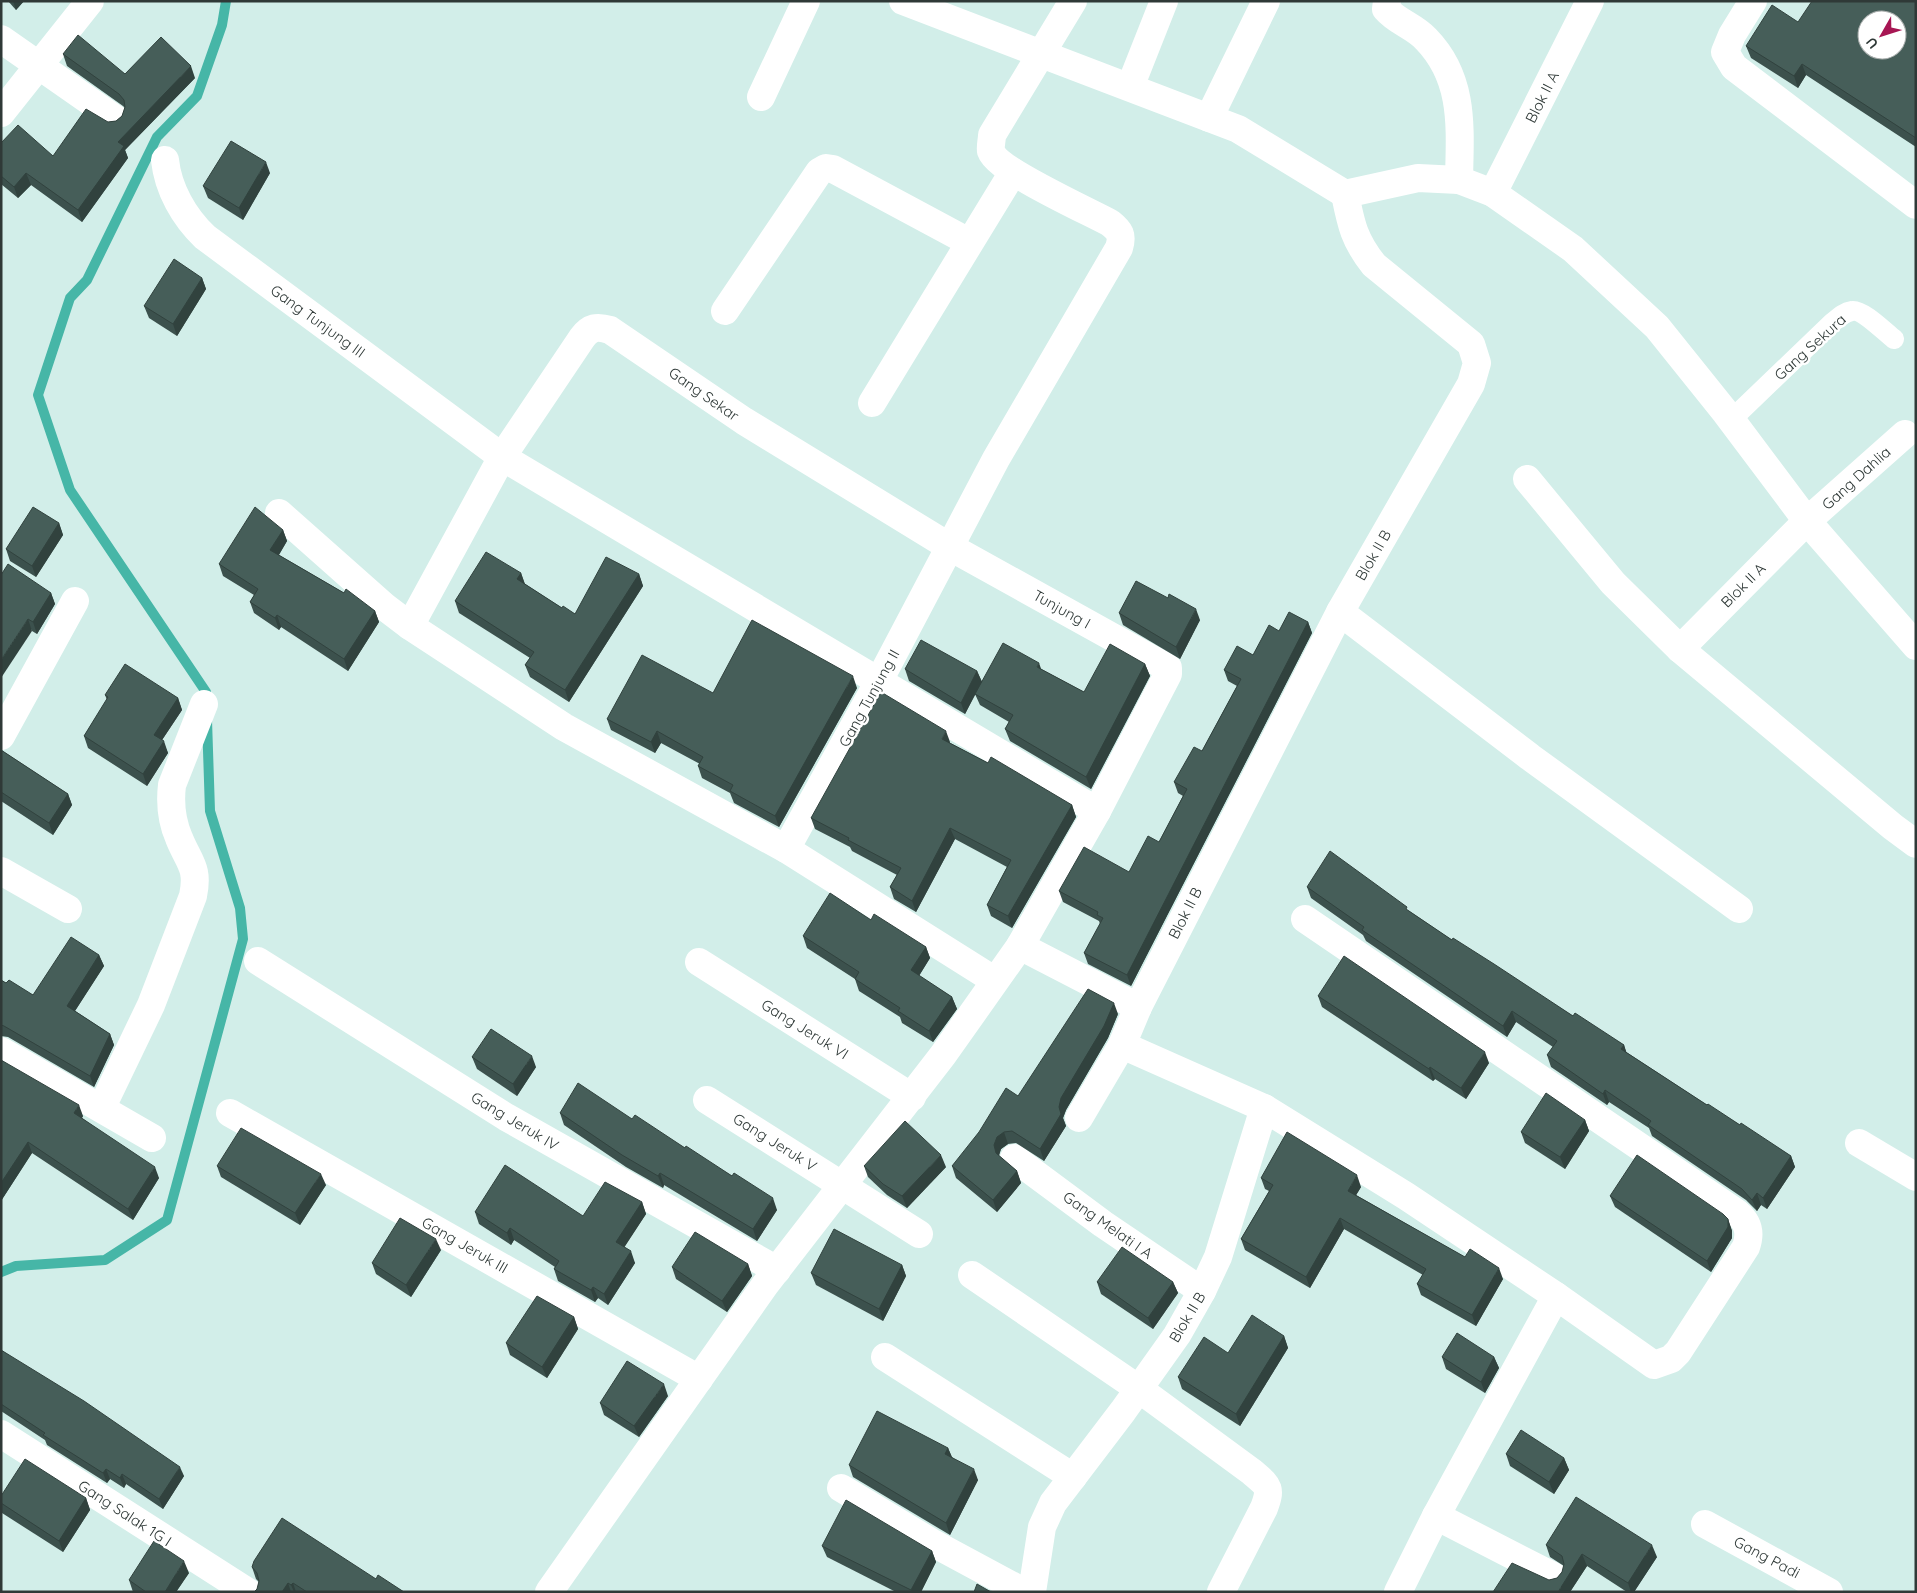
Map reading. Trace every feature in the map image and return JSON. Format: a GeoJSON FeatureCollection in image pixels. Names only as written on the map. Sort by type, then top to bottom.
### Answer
{"type":"FeatureCollection","features":[{"type":"Feature","properties":{"kind":"street"},"geometry":{"type":"LineString","coordinates":[[1,114],[90,1]]}},
{"type":"Feature","properties":{"kind":"street"},"geometry":{"type":"LineString","coordinates":[[761,97],[806,1]]}},
{"type":"Feature","properties":{"kind":"street"},"geometry":{"type":"LineString","coordinates":[[902,1],[1039,55],[1130,87],[1248,134],[1345,194],[1418,178],[1460,180],[1493,193],[1573,249],[1657,327],[1731,420],[1807,521],[1916,646]]}},
{"type":"Feature","properties":{"kind":"street"},"geometry":{"type":"LineString","coordinates":[[872,403],[1014,172],[998,160],[991,150],[992,135],[1073,1]]}},
{"type":"Feature","properties":{"kind":"street"},"geometry":{"type":"LineString","coordinates":[[1130,87],[1164,1]]}},
{"type":"Feature","properties":{"kind":"street"},"geometry":{"type":"LineString","coordinates":[[1209,118],[1266,1]]}},
{"type":"Feature","properties":{"kind":"street"},"geometry":{"type":"LineString","coordinates":[[1387,1],[1386,9],[1391,15],[1411,26],[1438,53],[1454,83],[1460,119],[1460,180]]}},
{"type":"Feature","properties":{"kind":"street","name":"Blok II A"},"geometry":{"type":"LineString","coordinates":[[1493,193],[1590,1]]}},
{"type":"Feature","properties":{"kind":"street"},"geometry":{"type":"LineString","coordinates":[[1753,1],[1732,35],[1725,52],[1734,67],[1916,205]]}},
{"type":"Feature","properties":{"kind":"street"},"geometry":{"type":"LineString","coordinates":[[1,39],[114,118]]}},
{"type":"Feature","properties":{"kind":"street","name":"Gang Tunjung III"},"geometry":{"type":"LineString","coordinates":[[165,160],[167,177],[173,190],[192,225],[205,237],[502,457],[1097,810]]}},
{"type":"Feature","properties":{"kind":"street"},"geometry":{"type":"LineString","coordinates":[[726,311],[822,169],[834,169],[970,242]]}},
{"type":"Feature","properties":{"kind":"street","name":"Gang Tunjung II"},"geometry":{"type":"LineString","coordinates":[[786,849],[879,681],[996,459],[1114,258],[1122,239],[1119,231],[1110,223],[1014,172]]}},
{"type":"Feature","properties":{"kind":"street","name":"Blok II B"},"geometry":{"type":"LineString","coordinates":[[1079,1118],[1122,1045],[1138,1007],[1340,612],[1472,384],[1477,363],[1470,344],[1374,265],[1367,257],[1356,238],[1345,194]]}},
{"type":"Feature","properties":{"kind":"street","name":"Gang Sekar"},"geometry":{"type":"LineString","coordinates":[[502,457],[582,338],[592,328],[601,327],[610,330],[744,421],[950,547]]}},
{"type":"Feature","properties":{"kind":"street","name":"Gang Dahlia"},"geometry":{"type":"LineString","coordinates":[[1807,521],[1905,434]]}},
{"type":"Feature","properties":{"kind":"street"},"geometry":{"type":"LineString","coordinates":[[410,626],[502,457]]}},
{"type":"Feature","properties":{"kind":"street"},"geometry":{"type":"LineString","coordinates":[[1527,479],[1613,583],[1680,649],[1893,828],[1916,844]]}},
{"type":"Feature","properties":{"kind":"street"},"geometry":{"type":"LineString","coordinates":[[280,513],[385,608],[564,727],[786,849],[994,980]]}},
{"type":"Feature","properties":{"kind":"street","name":"Blok II A"},"geometry":{"type":"LineString","coordinates":[[1680,649],[1807,521]]}},
{"type":"Feature","properties":{"kind":"street","name":"Tunjung I"},"geometry":{"type":"LineString","coordinates":[[950,547],[1169,669],[1097,810]]}},
{"type":"Feature","properties":{"kind":"street"},"geometry":{"type":"LineString","coordinates":[[1,736],[75,601]]}},
{"type":"Feature","properties":{"kind":"street"},"geometry":{"type":"LineString","coordinates":[[1340,612],[1530,757],[1739,909]]}},
{"type":"Feature","properties":{"kind":"street"},"geometry":{"type":"LineString","coordinates":[[102,1107],[151,1005],[193,896],[196,884],[195,869],[178,838],[170,795],[172,785],[204,704]]}},
{"type":"Feature","properties":{"kind":"street"},"geometry":{"type":"LineString","coordinates":[[549,1592],[777,1270],[912,1097],[1020,946],[1097,810]]}},
{"type":"Feature","properties":{"kind":"street"},"geometry":{"type":"LineString","coordinates":[[1,871],[68,909]]}},
{"type":"Feature","properties":{"kind":"street"},"geometry":{"type":"LineString","coordinates":[[1122,1045],[1264,1108],[1406,1196],[1556,1296],[1646,1361],[1654,1364],[1671,1359],[1678,1352],[1746,1247],[1750,1237],[1748,1227],[1736,1213],[1305,919]]}},
{"type":"Feature","properties":{"kind":"street"},"geometry":{"type":"LineString","coordinates":[[1020,946],[1138,1007]]}},
{"type":"Feature","properties":{"kind":"street","name":"Gang Jeruk IV"},"geometry":{"type":"LineString","coordinates":[[258,961],[506,1117],[777,1270]]}},
{"type":"Feature","properties":{"kind":"street","name":"Gang Jeruk VI"},"geometry":{"type":"LineString","coordinates":[[699,962],[912,1097]]}},
{"type":"Feature","properties":{"kind":"street"},"geometry":{"type":"LineString","coordinates":[[1,1051],[102,1107],[152,1138]]}},
{"type":"Feature","properties":{"kind":"street","name":"Gang Jeruk V"},"geometry":{"type":"LineString","coordinates":[[708,1100],[919,1234]]}},
{"type":"Feature","properties":{"kind":"street","name":"Blok II B"},"geometry":{"type":"LineString","coordinates":[[1032,1592],[1042,1527],[1053,1503],[1139,1389],[1177,1335],[1202,1292],[1218,1257],[1264,1108]]}},
{"type":"Feature","properties":{"kind":"street","name":"Gang Jeruk III"},"geometry":{"type":"LineString","coordinates":[[230,1113],[699,1380]]}},
{"type":"Feature","properties":{"kind":"street"},"geometry":{"type":"LineString","coordinates":[[1860,1143],[1916,1177]]}},
{"type":"Feature","properties":{"kind":"street","name":"Gang Melati I A"},"geometry":{"type":"LineString","coordinates":[[1014,1158],[1103,1224],[1202,1292]]}},
{"type":"Feature","properties":{"kind":"street"},"geometry":{"type":"LineString","coordinates":[[972,1276],[1139,1389],[1252,1472],[1268,1487],[1269,1494],[1264,1508],[1221,1592]]}},
{"type":"Feature","properties":{"kind":"street"},"geometry":{"type":"LineString","coordinates":[[1398,1592],[1436,1516],[1556,1296]]}},
{"type":"Feature","properties":{"kind":"street"},"geometry":{"type":"LineString","coordinates":[[885,1356],[1073,1477]]}},
{"type":"Feature","properties":{"kind":"street","name":"Gang Salak 1G I"},"geometry":{"type":"LineString","coordinates":[[1,1434],[248,1592]]}},
{"type":"Feature","properties":{"kind":"street"},"geometry":{"type":"LineString","coordinates":[[841,1488],[931,1542],[1024,1592]]}},
{"type":"Feature","properties":{"kind":"street"},"geometry":{"type":"LineString","coordinates":[[1436,1516],[1553,1576]]}},
{"type":"Feature","properties":{"kind":"street","name":"Gang Padi"},"geometry":{"type":"LineString","coordinates":[[1705,1524],[1829,1592]]}},
{"type":"Feature","properties":{"kind":"lane","name":"Gang Sekura"},"geometry":{"type":"LineString","coordinates":[[1731,420],[1832,323],[1848,312],[1854,310],[1862,314],[1894,339]]}},
{"type":"Feature","properties":{"kind":"building"},"geometry":{"type":"Polygon","coordinates":[[[1812,1],[1916,1],[1916,138],[1802,64],[1794,76],[1746,46],[1772,5],[1798,22],[1812,1]]]}},
{"type":"Feature","properties":{"kind":"building"},"geometry":{"type":"Polygon","coordinates":[[[78,35],[125,74],[161,37],[191,66],[118,142],[124,146],[78,210],[26,173],[14,187],[1,176],[1,143],[18,125],[53,156],[86,109],[108,122],[116,121],[122,116],[125,107],[124,100],[119,94],[63,54],[78,35]]]}},
{"type":"Feature","properties":{"kind":"building"},"geometry":{"type":"Polygon","coordinates":[[[231,141],[266,162],[239,208],[203,186],[231,141]]]}},
{"type":"Feature","properties":{"kind":"building"},"geometry":{"type":"Polygon","coordinates":[[[174,259],[202,278],[173,324],[144,306],[174,259]]]}},
{"type":"Feature","properties":{"kind":"building"},"geometry":{"type":"Polygon","coordinates":[[[33,507],[59,523],[32,566],[6,549],[33,507]]]}},
{"type":"Feature","properties":{"kind":"building"},"geometry":{"type":"Polygon","coordinates":[[[255,507],[283,530],[270,550],[344,593],[346,589],[375,611],[344,659],[277,615],[275,618],[250,602],[258,589],[219,564],[255,507]]]}},
{"type":"Feature","properties":{"kind":"building"},"geometry":{"type":"Polygon","coordinates":[[[486,552],[521,573],[517,579],[562,608],[563,606],[575,614],[606,557],[639,574],[565,690],[525,665],[534,652],[455,601],[486,552]]]}},
{"type":"Feature","properties":{"kind":"building"},"geometry":{"type":"Polygon","coordinates":[[[8,564],[51,593],[33,622],[28,619],[1,660],[1,575],[8,564]]]}},
{"type":"Feature","properties":{"kind":"building"},"geometry":{"type":"Polygon","coordinates":[[[1136,581],[1168,598],[1169,594],[1196,609],[1176,647],[1119,613],[1136,581]]]}},
{"type":"Feature","properties":{"kind":"building"},"geometry":{"type":"Polygon","coordinates":[[[1289,612],[1308,622],[1127,975],[1084,953],[1103,918],[1097,915],[1098,912],[1059,891],[1084,847],[1129,872],[1148,836],[1159,842],[1187,789],[1174,782],[1194,747],[1202,751],[1241,679],[1224,670],[1237,646],[1253,655],[1269,625],[1279,631],[1289,612]]]}},
{"type":"Feature","properties":{"kind":"building"},"geometry":{"type":"Polygon","coordinates":[[[752,620],[853,676],[775,816],[730,791],[733,785],[698,766],[703,757],[657,731],[651,742],[607,719],[642,655],[713,693],[752,620]]]}},
{"type":"Feature","properties":{"kind":"building"},"geometry":{"type":"Polygon","coordinates":[[[921,640],[977,671],[961,703],[905,669],[921,640]]]}},
{"type":"Feature","properties":{"kind":"building"},"geometry":{"type":"Polygon","coordinates":[[[1003,643],[1039,663],[1037,667],[1084,692],[1110,644],[1145,664],[1086,777],[1005,729],[1013,715],[975,694],[1003,643]]]}},
{"type":"Feature","properties":{"kind":"building"},"geometry":{"type":"Polygon","coordinates":[[[125,664],[178,698],[154,735],[164,741],[143,774],[84,736],[108,697],[105,695],[125,664]]]}},
{"type":"Feature","properties":{"kind":"building"},"geometry":{"type":"Polygon","coordinates":[[[881,692],[946,731],[942,739],[988,763],[991,757],[1072,805],[1008,916],[987,905],[1011,860],[950,828],[912,901],[890,887],[901,868],[811,818],[881,692]]]}},
{"type":"Feature","properties":{"kind":"building"},"geometry":{"type":"Polygon","coordinates":[[[1,750],[68,794],[49,823],[1,792],[1,750]]]}},
{"type":"Feature","properties":{"kind":"building"},"geometry":{"type":"Polygon","coordinates":[[[1330,851],[1407,907],[1406,909],[1452,940],[1453,938],[1573,1016],[1575,1013],[1624,1045],[1621,1049],[1707,1105],[1740,1125],[1741,1123],[1791,1156],[1763,1198],[1757,1193],[1752,1200],[1742,1189],[1648,1125],[1651,1121],[1605,1090],[1603,1094],[1547,1055],[1557,1041],[1512,1011],[1503,1026],[1362,930],[1364,927],[1307,887],[1330,851]]]}},
{"type":"Feature","properties":{"kind":"building"},"geometry":{"type":"Polygon","coordinates":[[[830,893],[871,920],[874,914],[926,947],[911,970],[952,997],[929,1031],[898,1011],[900,1008],[855,979],[859,972],[803,936],[830,893]]]}},
{"type":"Feature","properties":{"kind":"building"},"geometry":{"type":"Polygon","coordinates":[[[71,937],[99,955],[67,1006],[110,1034],[90,1076],[1,1025],[1,980],[6,983],[9,980],[33,995],[71,937]]]}},
{"type":"Feature","properties":{"kind":"building"},"geometry":{"type":"Polygon","coordinates":[[[1344,956],[1485,1052],[1461,1088],[1318,996],[1344,956]]]}},
{"type":"Feature","properties":{"kind":"building"},"geometry":{"type":"Polygon","coordinates":[[[1088,989],[1114,1003],[1104,1026],[1061,1098],[1059,1107],[1061,1114],[1040,1149],[1012,1131],[1004,1132],[997,1137],[994,1145],[996,1153],[1017,1171],[993,1200],[952,1166],[979,1132],[1006,1088],[1018,1096],[1088,989]]]}},
{"type":"Feature","properties":{"kind":"building"},"geometry":{"type":"Polygon","coordinates":[[[491,1029],[532,1056],[513,1084],[472,1057],[491,1029]]]}},
{"type":"Feature","properties":{"kind":"building"},"geometry":{"type":"Polygon","coordinates":[[[1,1060],[79,1105],[74,1113],[155,1167],[128,1209],[28,1142],[1,1183],[1,1060]]]}},
{"type":"Feature","properties":{"kind":"building"},"geometry":{"type":"Polygon","coordinates":[[[578,1083],[632,1119],[635,1115],[685,1148],[686,1146],[732,1176],[734,1173],[773,1198],[753,1229],[660,1173],[658,1176],[622,1155],[560,1113],[578,1083]]]}},
{"type":"Feature","properties":{"kind":"building"},"geometry":{"type":"Polygon","coordinates":[[[1546,1093],[1585,1120],[1560,1157],[1521,1132],[1546,1093]]]}},
{"type":"Feature","properties":{"kind":"building"},"geometry":{"type":"Polygon","coordinates":[[[905,1121],[941,1155],[902,1196],[883,1184],[864,1166],[905,1121]]]}},
{"type":"Feature","properties":{"kind":"building"},"geometry":{"type":"Polygon","coordinates":[[[241,1128],[321,1174],[295,1213],[217,1166],[241,1128]]]}},
{"type":"Feature","properties":{"kind":"building"},"geometry":{"type":"Polygon","coordinates":[[[1287,1132],[1357,1175],[1348,1191],[1465,1257],[1470,1249],[1499,1268],[1472,1315],[1417,1284],[1426,1269],[1340,1218],[1306,1277],[1241,1239],[1273,1185],[1261,1178],[1287,1132]]]}},
{"type":"Feature","properties":{"kind":"building"},"geometry":{"type":"Polygon","coordinates":[[[1637,1155],[1728,1219],[1728,1227],[1707,1261],[1610,1196],[1637,1155]]]}},
{"type":"Feature","properties":{"kind":"building"},"geometry":{"type":"Polygon","coordinates":[[[505,1165],[583,1216],[605,1182],[642,1202],[616,1242],[631,1251],[604,1294],[593,1287],[591,1290],[554,1269],[559,1261],[510,1228],[507,1233],[475,1212],[505,1165]]]}},
{"type":"Feature","properties":{"kind":"building"},"geometry":{"type":"Polygon","coordinates":[[[400,1218],[436,1239],[406,1285],[372,1263],[400,1218]]]}},
{"type":"Feature","properties":{"kind":"building"},"geometry":{"type":"Polygon","coordinates":[[[834,1229],[902,1265],[879,1309],[811,1273],[834,1229]]]}},
{"type":"Feature","properties":{"kind":"building"},"geometry":{"type":"Polygon","coordinates":[[[695,1232],[748,1264],[722,1301],[672,1267],[695,1232]]]}},
{"type":"Feature","properties":{"kind":"building"},"geometry":{"type":"Polygon","coordinates":[[[1122,1247],[1173,1282],[1148,1318],[1097,1282],[1122,1247]]]}},
{"type":"Feature","properties":{"kind":"building"},"geometry":{"type":"Polygon","coordinates":[[[537,1296],[574,1317],[542,1367],[506,1343],[537,1296]]]}},
{"type":"Feature","properties":{"kind":"building"},"geometry":{"type":"Polygon","coordinates":[[[1252,1315],[1284,1336],[1236,1414],[1178,1377],[1204,1337],[1228,1353],[1252,1315]]]}},
{"type":"Feature","properties":{"kind":"building"},"geometry":{"type":"Polygon","coordinates":[[[1457,1333],[1494,1357],[1481,1382],[1442,1357],[1457,1333]]]}},
{"type":"Feature","properties":{"kind":"building"},"geometry":{"type":"Polygon","coordinates":[[[1,1350],[84,1401],[180,1467],[159,1499],[122,1474],[120,1478],[106,1469],[103,1473],[43,1435],[45,1433],[1,1404],[1,1350]]]}},
{"type":"Feature","properties":{"kind":"building"},"geometry":{"type":"Polygon","coordinates":[[[627,1361],[664,1384],[634,1426],[600,1403],[627,1361]]]}},
{"type":"Feature","properties":{"kind":"building"},"geometry":{"type":"Polygon","coordinates":[[[877,1411],[948,1448],[945,1454],[974,1469],[946,1523],[849,1465],[877,1411]]]}},
{"type":"Feature","properties":{"kind":"building"},"geometry":{"type":"Polygon","coordinates":[[[1521,1430],[1564,1458],[1549,1482],[1506,1454],[1521,1430]]]}},
{"type":"Feature","properties":{"kind":"building"},"geometry":{"type":"Polygon","coordinates":[[[25,1459],[86,1498],[59,1541],[1,1503],[1,1496],[25,1459]]]}},
{"type":"Feature","properties":{"kind":"building"},"geometry":{"type":"Polygon","coordinates":[[[1576,1497],[1652,1545],[1628,1583],[1582,1554],[1558,1592],[1493,1592],[1512,1563],[1549,1580],[1557,1578],[1562,1572],[1564,1564],[1562,1556],[1546,1545],[1576,1497]]]}},
{"type":"Feature","properties":{"kind":"building"},"geometry":{"type":"Polygon","coordinates":[[[846,1500],[932,1551],[911,1590],[822,1546],[846,1500]]]}},
{"type":"Feature","properties":{"kind":"building"},"geometry":{"type":"Polygon","coordinates":[[[282,1518],[376,1579],[378,1575],[404,1592],[307,1592],[293,1583],[291,1585],[288,1583],[282,1592],[254,1592],[259,1581],[257,1573],[252,1567],[254,1561],[282,1518]]]}},
{"type":"Feature","properties":{"kind":"building"},"geometry":{"type":"Polygon","coordinates":[[[154,1541],[184,1561],[165,1592],[146,1592],[129,1580],[154,1541]]]}},
{"type":"Feature","properties":{"kind":"building"},"geometry":{"type":"Polygon","coordinates":[[[977,1584],[991,1592],[974,1592],[977,1584]]]}},
{"type":"Feature","properties":{"kind":"waterway"},"geometry":{"type":"LineString","coordinates":[[207,703],[206,692],[70,490],[38,395],[70,298],[87,280],[157,137],[197,96],[222,25],[226,1]]}},
{"type":"Feature","properties":{"kind":"waterway"},"geometry":{"type":"LineString","coordinates":[[1,1272],[16,1266],[105,1260],[167,1220],[243,939],[240,908],[210,811],[207,720]]}}]}
